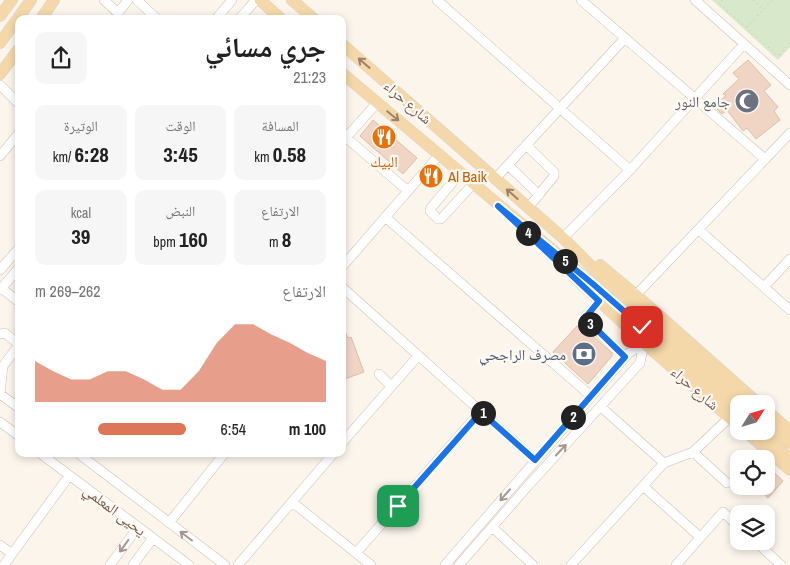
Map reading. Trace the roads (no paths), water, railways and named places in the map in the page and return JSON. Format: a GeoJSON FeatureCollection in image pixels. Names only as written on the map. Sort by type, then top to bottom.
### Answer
{"type":"FeatureCollection","features":[{"type":"Feature","properties":{"kind":"main road"},"geometry":{"type":"LineString","coordinates":[[0,16],[12,0]]}},
{"type":"Feature","properties":{"kind":"main road"},"geometry":{"type":"LineString","coordinates":[[21,15],[31,0]]}},
{"type":"Feature","properties":{"kind":"main road"},"geometry":{"type":"LineString","coordinates":[[44,15],[54,0]]}},
{"type":"Feature","properties":{"kind":"main road"},"geometry":{"type":"LineString","coordinates":[[258,0],[276,15]]}},
{"type":"Feature","properties":{"kind":"main road"},"geometry":{"type":"LineString","coordinates":[[292,0],[309,15]]}},
{"type":"Feature","properties":{"kind":"main road"},"geometry":{"type":"LineString","coordinates":[[15,23],[0,45],[15,52]]}},
{"type":"Feature","properties":{"kind":"main road","name":"شارع حراء"},"geometry":{"type":"LineString","coordinates":[[346,48],[528,208],[636,295],[749,395]]}},
{"type":"Feature","properties":{"kind":"main road"},"geometry":{"type":"LineString","coordinates":[[0,74],[15,53]]}},
{"type":"Feature","properties":{"kind":"main road","name":"شارع حراء"},"geometry":{"type":"LineString","coordinates":[[346,76],[461,172],[644,343],[730,413]]}},
{"type":"Feature","properties":{"kind":"main road","name":"شارع حراء"},"geometry":{"type":"LineString","coordinates":[[498,206],[596,279],[734,395]]}},
{"type":"Feature","properties":{"kind":"main road","name":"شارع حراء"},"geometry":{"type":"LineString","coordinates":[[563,238],[596,279],[730,412]]}},
{"type":"Feature","properties":{"kind":"main road"},"geometry":{"type":"LineString","coordinates":[[775,418],[790,432]]}},
{"type":"Feature","properties":{"kind":"main road"},"geometry":{"type":"LineString","coordinates":[[775,430],[790,443]]}},
{"type":"Feature","properties":{"kind":"main road"},"geometry":{"type":"LineString","coordinates":[[755,440],[790,470]]}},
{"type":"Feature","properties":{"kind":"main road"},"geometry":{"type":"LineString","coordinates":[[769,440],[790,459]]}},
{"type":"Feature","properties":{"kind":"street"},"geometry":{"type":"LineString","coordinates":[[104,0],[114,15]]}},
{"type":"Feature","properties":{"kind":"street"},"geometry":{"type":"LineString","coordinates":[[116,15],[128,0]]}},
{"type":"Feature","properties":{"kind":"street"},"geometry":{"type":"LineString","coordinates":[[138,0],[153,15]]}},
{"type":"Feature","properties":{"kind":"street"},"geometry":{"type":"LineString","coordinates":[[219,15],[232,0]]}},
{"type":"Feature","properties":{"kind":"street"},"geometry":{"type":"LineString","coordinates":[[242,15],[258,0]]}},
{"type":"Feature","properties":{"kind":"street"},"geometry":{"type":"LineString","coordinates":[[437,0],[630,170]]}},
{"type":"Feature","properties":{"kind":"street"},"geometry":{"type":"LineString","coordinates":[[581,0],[765,159]]}},
{"type":"Feature","properties":{"kind":"street"},"geometry":{"type":"LineString","coordinates":[[695,0],[789,83]]}},
{"type":"Feature","properties":{"kind":"street"},"geometry":{"type":"LineString","coordinates":[[495,179],[624,38]]}},
{"type":"Feature","properties":{"kind":"street"},"geometry":{"type":"LineString","coordinates":[[563,238],[630,170],[744,44]]}},
{"type":"Feature","properties":{"kind":"street"},"geometry":{"type":"LineString","coordinates":[[0,85],[15,100]]}},
{"type":"Feature","properties":{"kind":"street"},"geometry":{"type":"LineString","coordinates":[[346,136],[377,103]]}},
{"type":"Feature","properties":{"kind":"street"},"geometry":{"type":"LineString","coordinates":[[636,295],[790,133]]}},
{"type":"Feature","properties":{"kind":"street"},"geometry":{"type":"LineString","coordinates":[[0,156],[15,138]]}},
{"type":"Feature","properties":{"kind":"street"},"geometry":{"type":"LineString","coordinates":[[346,140],[408,190]]}},
{"type":"Feature","properties":{"kind":"street"},"geometry":{"type":"LineString","coordinates":[[526,145],[554,172],[554,176],[528,208]]}},
{"type":"Feature","properties":{"kind":"street"},"geometry":{"type":"LineString","coordinates":[[346,262],[440,154]]}},
{"type":"Feature","properties":{"kind":"street"},"geometry":{"type":"LineString","coordinates":[[508,165],[539,194]]}},
{"type":"Feature","properties":{"kind":"street"},"geometry":{"type":"LineString","coordinates":[[461,172],[430,208],[434,215],[441,219],[474,184]]}},
{"type":"Feature","properties":{"kind":"street"},"geometry":{"type":"LineString","coordinates":[[448,188],[459,200]]}},
{"type":"Feature","properties":{"kind":"street"},"geometry":{"type":"LineString","coordinates":[[386,217],[591,396]]}},
{"type":"Feature","properties":{"kind":"street"},"geometry":{"type":"LineString","coordinates":[[699,230],[790,310]]}},
{"type":"Feature","properties":{"kind":"street"},"geometry":{"type":"LineString","coordinates":[[0,270],[15,253]]}},
{"type":"Feature","properties":{"kind":"street"},"geometry":{"type":"LineString","coordinates":[[764,287],[790,259]]}},
{"type":"Feature","properties":{"kind":"street"},"geometry":{"type":"LineString","coordinates":[[15,272],[0,289],[15,299]]}},
{"type":"Feature","properties":{"kind":"street"},"geometry":{"type":"LineString","coordinates":[[346,297],[418,356],[535,460]]}},
{"type":"Feature","properties":{"kind":"street"},"geometry":{"type":"LineString","coordinates":[[599,301],[585,318],[625,357]]}},
{"type":"Feature","properties":{"kind":"street"},"geometry":{"type":"LineString","coordinates":[[0,334],[5,333],[15,341]]}},
{"type":"Feature","properties":{"kind":"street"},"geometry":{"type":"LineString","coordinates":[[445,565],[628,353],[644,343]]}},
{"type":"Feature","properties":{"kind":"street"},"geometry":{"type":"LineString","coordinates":[[459,565],[640,363],[644,343]]}},
{"type":"Feature","properties":{"kind":"street"},"geometry":{"type":"LineString","coordinates":[[15,350],[2,365],[0,394],[15,405]]}},
{"type":"Feature","properties":{"kind":"street"},"geometry":{"type":"LineString","coordinates":[[346,438],[418,356]]}},
{"type":"Feature","properties":{"kind":"street"},"geometry":{"type":"LineString","coordinates":[[379,374],[391,386]]}},
{"type":"Feature","properties":{"kind":"street"},"geometry":{"type":"LineString","coordinates":[[601,407],[664,463]]}},
{"type":"Feature","properties":{"kind":"street"},"geometry":{"type":"LineString","coordinates":[[356,553],[481,412]]}},
{"type":"Feature","properties":{"kind":"street"},"geometry":{"type":"LineString","coordinates":[[571,565],[664,463],[693,452],[730,420]]}},
{"type":"Feature","properties":{"kind":"street"},"geometry":{"type":"LineString","coordinates":[[0,422],[15,433]]}},
{"type":"Feature","properties":{"kind":"street"},"geometry":{"type":"LineString","coordinates":[[693,452],[727,483]]}},
{"type":"Feature","properties":{"kind":"street","name":"يحيى المعلمي"},"geometry":{"type":"LineString","coordinates":[[45,457],[189,565]]}},
{"type":"Feature","properties":{"kind":"street","name":"يحيى المعلمي"},"geometry":{"type":"LineString","coordinates":[[83,457],[225,565]]}},
{"type":"Feature","properties":{"kind":"street"},"geometry":{"type":"LineString","coordinates":[[169,523],[222,457]]}},
{"type":"Feature","properties":{"kind":"street"},"geometry":{"type":"LineString","coordinates":[[238,565],[330,457]]}},
{"type":"Feature","properties":{"kind":"street"},"geometry":{"type":"LineString","coordinates":[[4,565],[69,476]]}},
{"type":"Feature","properties":{"kind":"street"},"geometry":{"type":"LineString","coordinates":[[520,478],[528,486]]}},
{"type":"Feature","properties":{"kind":"street"},"geometry":{"type":"LineString","coordinates":[[643,486],[700,537]]}},
{"type":"Feature","properties":{"kind":"street"},"geometry":{"type":"LineString","coordinates":[[292,502],[371,565]]}},
{"type":"Feature","properties":{"kind":"street"},"geometry":{"type":"LineString","coordinates":[[676,565],[723,512],[730,519]]}},
{"type":"Feature","properties":{"kind":"street"},"geometry":{"type":"LineString","coordinates":[[110,565],[138,527]]}},
{"type":"Feature","properties":{"kind":"street"},"geometry":{"type":"LineString","coordinates":[[492,527],[533,565]]}},
{"type":"Feature","properties":{"kind":"street"},"geometry":{"type":"LineString","coordinates":[[133,565],[153,538]]}},
{"type":"Feature","properties":{"kind":"street"},"geometry":{"type":"LineString","coordinates":[[0,545],[12,554]]}},
{"type":"Feature","properties":{"kind":"street"},"geometry":{"type":"LineString","coordinates":[[765,550],[781,565]]}},
{"type":"Feature","properties":{"kind":"place","name":"جامع النور"},"geometry":{"type":"Point","coordinates":[747,101]}},
{"type":"Feature","properties":{"kind":"place","name":"البيك"},"geometry":{"type":"Point","coordinates":[384,137]}},
{"type":"Feature","properties":{"kind":"place","name":"Al Baik"},"geometry":{"type":"Point","coordinates":[431,176]}},
{"type":"Feature","properties":{"kind":"place","name":"مصرف الراجحي"},"geometry":{"type":"Point","coordinates":[584,354]}}]}
